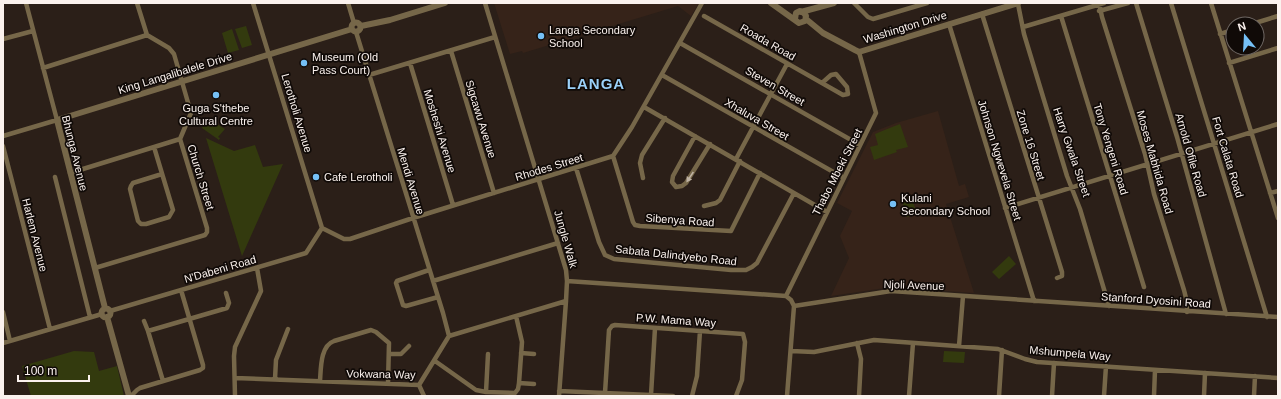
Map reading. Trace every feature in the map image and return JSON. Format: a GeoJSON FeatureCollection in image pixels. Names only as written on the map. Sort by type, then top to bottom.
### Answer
{"type":"FeatureCollection","features":[{"type":"Feature","properties":{"kind":"street","name":"Bhunga Avenue"},"geometry":{"type":"LineString","coordinates":[[26,3],[106,312],[130,396]]}},
{"type":"Feature","properties":{"kind":"street"},"geometry":{"type":"LineString","coordinates":[[43,68],[148,35],[137,3]]}},
{"type":"Feature","properties":{"kind":"street","name":"Lerotholi Avenue"},"geometry":{"type":"LineString","coordinates":[[253,3],[322,228]]}},
{"type":"Feature","properties":{"kind":"street","name":"Mendi Avenue"},"geometry":{"type":"LineString","coordinates":[[348,3],[354,28],[430,270],[449,336]]}},
{"type":"Feature","properties":{"kind":"street"},"geometry":{"type":"LineString","coordinates":[[354,28],[358,23],[361,26],[390,20],[445,3]]}},
{"type":"Feature","properties":{"kind":"street","name":"Jungle Walk"},"geometry":{"type":"LineString","coordinates":[[485,3],[566,270],[567,281],[786,296]]}},
{"type":"Feature","properties":{"kind":"street"},"geometry":{"type":"LineString","coordinates":[[613,156],[644,107],[702,3]]}},
{"type":"Feature","properties":{"kind":"street"},"geometry":{"type":"LineString","coordinates":[[854,3],[868,17],[873,19],[927,3]]}},
{"type":"Feature","properties":{"kind":"street","name":"Washington Drive"},"geometry":{"type":"LineString","coordinates":[[803,16],[818,32],[823,33],[859,52],[1018,3]]}},
{"type":"Feature","properties":{"kind":"street","name":"Harry Gwala Street"},"geometry":{"type":"LineString","coordinates":[[1018,3],[1024,34],[1067,176],[1080,209],[1109,306]]}},
{"type":"Feature","properties":{"kind":"street"},"geometry":{"type":"LineString","coordinates":[[1100,11],[1128,3]]}},
{"type":"Feature","properties":{"kind":"street","name":"Arnold Ofile Road"},"geometry":{"type":"LineString","coordinates":[[1136,3],[1181,154],[1226,314]]}},
{"type":"Feature","properties":{"kind":"street","name":"Fort Calata Road"},"geometry":{"type":"LineString","coordinates":[[1171,3],[1267,317]]}},
{"type":"Feature","properties":{"kind":"street"},"geometry":{"type":"LineString","coordinates":[[1210,3],[1278,218]]}},
{"type":"Feature","properties":{"kind":"street"},"geometry":{"type":"LineString","coordinates":[[773,4],[797,22],[803,16],[831,4]]}},
{"type":"Feature","properties":{"kind":"street"},"geometry":{"type":"LineString","coordinates":[[773,4],[803,16]]}},
{"type":"Feature","properties":{"kind":"street"},"geometry":{"type":"LineString","coordinates":[[1023,28],[1098,4]]}},
{"type":"Feature","properties":{"kind":"street","name":"Moses Mabhida Road"},"geometry":{"type":"LineString","coordinates":[[1098,4],[1186,296],[1187,312]]}},
{"type":"Feature","properties":{"kind":"street","name":"Zone 16 Street"},"geometry":{"type":"LineString","coordinates":[[982,14],[1062,272],[1062,276],[1057,278]]}},
{"type":"Feature","properties":{"kind":"street","name":"Roada Road"},"geometry":{"type":"LineString","coordinates":[[704,16],[843,95],[848,94],[847,87],[836,74],[831,75],[822,83]]}},
{"type":"Feature","properties":{"kind":"street","name":"Tony Yengeni Road"},"geometry":{"type":"LineString","coordinates":[[1061,16],[1144,287]]}},
{"type":"Feature","properties":{"kind":"street"},"geometry":{"type":"LineString","coordinates":[[1265,20],[1278,16]]}},
{"type":"Feature","properties":{"kind":"street","name":"Johnson Ngwevela Street"},"geometry":{"type":"LineString","coordinates":[[949,24],[1034,301]]}},
{"type":"Feature","properties":{"kind":"street","name":"King Langalibalele Drive"},"geometry":{"type":"LineString","coordinates":[[3,136],[354,28]]}},
{"type":"Feature","properties":{"kind":"street"},"geometry":{"type":"LineString","coordinates":[[3,39],[33,30]]}},
{"type":"Feature","properties":{"kind":"street"},"geometry":{"type":"LineString","coordinates":[[1220,34],[1225,32]]}},
{"type":"Feature","properties":{"kind":"street","name":"Church Street"},"geometry":{"type":"LineString","coordinates":[[95,268],[205,235],[207,232],[180,139],[191,113],[182,81],[172,51],[148,35]]}},
{"type":"Feature","properties":{"kind":"street"},"geometry":{"type":"LineString","coordinates":[[369,75],[496,37]]}},
{"type":"Feature","properties":{"kind":"street","name":"Steven Street"},"geometry":{"type":"LineString","coordinates":[[680,43],[860,146]]}},
{"type":"Feature","properties":{"kind":"street"},"geometry":{"type":"LineString","coordinates":[[1229,63],[1278,48]]}},
{"type":"Feature","properties":{"kind":"street","name":"Sigcawu Avenue"},"geometry":{"type":"LineString","coordinates":[[451,51],[494,193]]}},
{"type":"Feature","properties":{"kind":"street","name":"Thabo Mbeki Street"},"geometry":{"type":"LineString","coordinates":[[786,296],[875,116],[876,111],[859,52]]}},
{"type":"Feature","properties":{"kind":"street","name":"Mosheshi Avenue"},"geometry":{"type":"LineString","coordinates":[[410,63],[453,205]]}},
{"type":"Feature","properties":{"kind":"street"},"geometry":{"type":"LineString","coordinates":[[704,206],[716,203],[720,200],[753,127],[787,64]]}},
{"type":"Feature","properties":{"kind":"street","name":"Xhaluva Street"},"geometry":{"type":"LineString","coordinates":[[662,75],[844,178]]}},
{"type":"Feature","properties":{"kind":"street"},"geometry":{"type":"LineString","coordinates":[[644,107],[827,212]]}},
{"type":"Feature","properties":{"kind":"street"},"geometry":{"type":"LineString","coordinates":[[643,178],[640,162],[642,155],[665,118]]}},
{"type":"Feature","properties":{"kind":"street"},"geometry":{"type":"LineString","coordinates":[[1005,208],[1278,124]]}},
{"type":"Feature","properties":{"kind":"street"},"geometry":{"type":"LineString","coordinates":[[695,136],[672,176],[672,182],[676,187],[682,186],[686,183],[710,144]]}},
{"type":"Feature","properties":{"kind":"street"},"geometry":{"type":"LineString","coordinates":[[70,173],[180,139]]}},
{"type":"Feature","properties":{"kind":"street","name":"Harlem Avenue"},"geometry":{"type":"LineString","coordinates":[[3,146],[50,329]]}},
{"type":"Feature","properties":{"kind":"street"},"geometry":{"type":"LineString","coordinates":[[154,147],[173,208],[172,215],[146,224],[141,224],[138,221],[130,189],[131,186],[133,183],[162,174]]}},
{"type":"Feature","properties":{"kind":"street","name":"Rhodes Street"},"geometry":{"type":"LineString","coordinates":[[322,228],[344,239],[350,239],[453,205],[613,156]]}},
{"type":"Feature","properties":{"kind":"street","name":"Sibenya Road"},"geometry":{"type":"LineString","coordinates":[[613,156],[633,222],[635,225],[640,226],[731,231],[760,173]]}},
{"type":"Feature","properties":{"kind":"street","name":"Sabata Dalindyebo Road"},"geometry":{"type":"LineString","coordinates":[[576,168],[599,242],[605,255],[614,259],[731,270],[750,269],[759,260],[794,193]]}},
{"type":"Feature","properties":{"kind":"street"},"geometry":{"type":"LineString","coordinates":[[54,177],[90,317]]}},
{"type":"Feature","properties":{"kind":"street"},"geometry":{"type":"LineString","coordinates":[[1270,193],[1278,191]]}},
{"type":"Feature","properties":{"kind":"street","name":"N'Dabeni Road"},"geometry":{"type":"LineString","coordinates":[[3,343],[306,253],[322,228]]}},
{"type":"Feature","properties":{"kind":"street"},"geometry":{"type":"LineString","coordinates":[[433,281],[558,243]]}},
{"type":"Feature","properties":{"kind":"street"},"geometry":{"type":"LineString","coordinates":[[235,396],[235,347],[260,291],[257,268]]}},
{"type":"Feature","properties":{"kind":"street"},"geometry":{"type":"LineString","coordinates":[[430,270],[397,281],[396,283],[401,301],[403,305],[406,306],[438,297]]}},
{"type":"Feature","properties":{"kind":"street"},"geometry":{"type":"LineString","coordinates":[[567,281],[559,393],[605,393],[673,396]]}},
{"type":"Feature","properties":{"kind":"street"},"geometry":{"type":"LineString","coordinates":[[130,396],[136,390],[203,368],[181,290]]}},
{"type":"Feature","properties":{"kind":"street","name":"Njoli Avenue"},"geometry":{"type":"LineString","coordinates":[[794,306],[891,291],[1034,301]]}},
{"type":"Feature","properties":{"kind":"street"},"geometry":{"type":"LineString","coordinates":[[148,331],[227,308],[229,304],[226,292]]}},
{"type":"Feature","properties":{"kind":"street"},"geometry":{"type":"LineString","coordinates":[[786,296],[791,300],[794,306],[787,396]]}},
{"type":"Feature","properties":{"kind":"street"},"geometry":{"type":"LineString","coordinates":[[959,346],[963,296]]}},
{"type":"Feature","properties":{"kind":"street"},"geometry":{"type":"LineString","coordinates":[[449,336],[566,301]]}},
{"type":"Feature","properties":{"kind":"street","name":"Stanford Dyosini Road"},"geometry":{"type":"LineString","coordinates":[[1034,301],[1278,317]]}},
{"type":"Feature","properties":{"kind":"street"},"geometry":{"type":"LineString","coordinates":[[3,312],[10,341]]}},
{"type":"Feature","properties":{"kind":"street"},"geometry":{"type":"LineString","coordinates":[[435,360],[474,389],[486,392],[515,392],[518,389],[519,384],[522,338],[516,316]]}},
{"type":"Feature","properties":{"kind":"street"},"geometry":{"type":"LineString","coordinates":[[144,321],[163,381]]}},
{"type":"Feature","properties":{"kind":"street","name":"P.W. Mama Way"},"geometry":{"type":"LineString","coordinates":[[605,393],[609,333],[611,327],[615,325],[740,333],[744,336],[745,342],[742,380],[736,396]]}},
{"type":"Feature","properties":{"kind":"street"},"geometry":{"type":"LineString","coordinates":[[651,395],[655,328]]}},
{"type":"Feature","properties":{"kind":"street"},"geometry":{"type":"LineString","coordinates":[[275,379],[276,360],[288,329]]}},
{"type":"Feature","properties":{"kind":"street"},"geometry":{"type":"LineString","coordinates":[[320,381],[322,357],[330,342],[371,330],[388,341],[390,345],[388,384]]}},
{"type":"Feature","properties":{"kind":"street"},"geometry":{"type":"LineString","coordinates":[[692,396],[697,376],[700,331]]}},
{"type":"Feature","properties":{"kind":"street","name":"Vokwana Way"},"geometry":{"type":"LineString","coordinates":[[235,378],[419,386],[449,336]]}},
{"type":"Feature","properties":{"kind":"street","name":"Mshumpela Way"},"geometry":{"type":"LineString","coordinates":[[791,351],[814,352],[874,340],[1002,350],[1030,361],[1278,378]]}},
{"type":"Feature","properties":{"kind":"street"},"geometry":{"type":"LineString","coordinates":[[856,343],[861,359],[859,396]]}},
{"type":"Feature","properties":{"kind":"street"},"geometry":{"type":"LineString","coordinates":[[909,396],[913,343]]}},
{"type":"Feature","properties":{"kind":"street"},"geometry":{"type":"LineString","coordinates":[[390,354],[403,354],[409,346]]}},
{"type":"Feature","properties":{"kind":"street"},"geometry":{"type":"LineString","coordinates":[[999,396],[1002,350]]}},
{"type":"Feature","properties":{"kind":"street"},"geometry":{"type":"LineString","coordinates":[[521,353],[534,354]]}},
{"type":"Feature","properties":{"kind":"street"},"geometry":{"type":"LineString","coordinates":[[486,392],[488,354]]}},
{"type":"Feature","properties":{"kind":"street"},"geometry":{"type":"LineString","coordinates":[[1052,396],[1054,363]]}},
{"type":"Feature","properties":{"kind":"street"},"geometry":{"type":"LineString","coordinates":[[1104,396],[1106,366]]}},
{"type":"Feature","properties":{"kind":"street"},"geometry":{"type":"LineString","coordinates":[[1154,396],[1155,370]]}},
{"type":"Feature","properties":{"kind":"street"},"geometry":{"type":"LineString","coordinates":[[1204,396],[1205,373]]}},
{"type":"Feature","properties":{"kind":"street"},"geometry":{"type":"LineString","coordinates":[[1254,396],[1255,376]]}},
{"type":"Feature","properties":{"kind":"street"},"geometry":{"type":"LineString","coordinates":[[519,384],[534,384]]}},
{"type":"Feature","properties":{"kind":"street"},"geometry":{"type":"LineString","coordinates":[[419,386],[424,396]]}},
{"type":"Feature","properties":{"kind":"shaded area","name":"Langa Secondary School"},"geometry":{"type":"Polygon","coordinates":[[[494,3],[699,3],[691,16],[678,6],[523,53],[522,51],[510,54],[494,3]]]}},
{"type":"Feature","properties":{"kind":"shaded area","name":"Kulani Secondary School"},"geometry":{"type":"Polygon","coordinates":[[[938,111],[959,186],[965,184],[969,197],[946,204],[974,293],[892,287],[831,296],[849,258],[840,236],[852,211],[837,203],[873,132],[896,123],[938,111]]]}},
{"type":"Feature","properties":{"kind":"green space"},"geometry":{"type":"Polygon","coordinates":[[[246,26],[252,45],[242,48],[235,29],[246,26]]]}},
{"type":"Feature","properties":{"kind":"green space"},"geometry":{"type":"Polygon","coordinates":[[[232,29],[239,50],[228,53],[222,33],[232,29]]]}},
{"type":"Feature","properties":{"kind":"green space"},"geometry":{"type":"Polygon","coordinates":[[[207,118],[225,129],[218,137],[220,138],[219,140],[202,128],[207,118]]]}},
{"type":"Feature","properties":{"kind":"green space"},"geometry":{"type":"Polygon","coordinates":[[[900,124],[908,147],[896,150],[897,152],[874,160],[870,147],[878,145],[875,134],[900,124]]]}},
{"type":"Feature","properties":{"kind":"green space"},"geometry":{"type":"Polygon","coordinates":[[[206,138],[234,151],[255,145],[263,167],[283,164],[242,256],[206,138]]]}},
{"type":"Feature","properties":{"kind":"green space"},"geometry":{"type":"Polygon","coordinates":[[[911,196],[917,214],[907,217],[901,199],[911,196]]]}},
{"type":"Feature","properties":{"kind":"green space"},"geometry":{"type":"Polygon","coordinates":[[[1009,256],[1016,264],[999,279],[992,272],[1009,256]]]}},
{"type":"Feature","properties":{"kind":"green space"},"geometry":{"type":"Polygon","coordinates":[[[74,351],[94,352],[99,371],[117,366],[124,396],[31,396],[22,366],[74,351]]]}},
{"type":"Feature","properties":{"kind":"green space"},"geometry":{"type":"Polygon","coordinates":[[[944,351],[965,352],[964,363],[943,362],[944,351]]]}},
{"type":"Feature","properties":{"kind":"place","name":"Langa Secondary School"},"geometry":{"type":"Point","coordinates":[541,36]}},
{"type":"Feature","properties":{"kind":"place","name":"Museum (Old Pass Court)"},"geometry":{"type":"Point","coordinates":[304,63]}},
{"type":"Feature","properties":{"kind":"place","name":"Guga S'thebe Cultural Centre"},"geometry":{"type":"Point","coordinates":[216,95]}},
{"type":"Feature","properties":{"kind":"place","name":"Cafe Lerotholi"},"geometry":{"type":"Point","coordinates":[316,177]}},
{"type":"Feature","properties":{"kind":"place","name":"Kulani Secondary School"},"geometry":{"type":"Point","coordinates":[893,204]}},
{"type":"Feature","properties":{"kind":"district","name":"LANGA"},"geometry":{"type":"Point","coordinates":[596,83]}}]}
